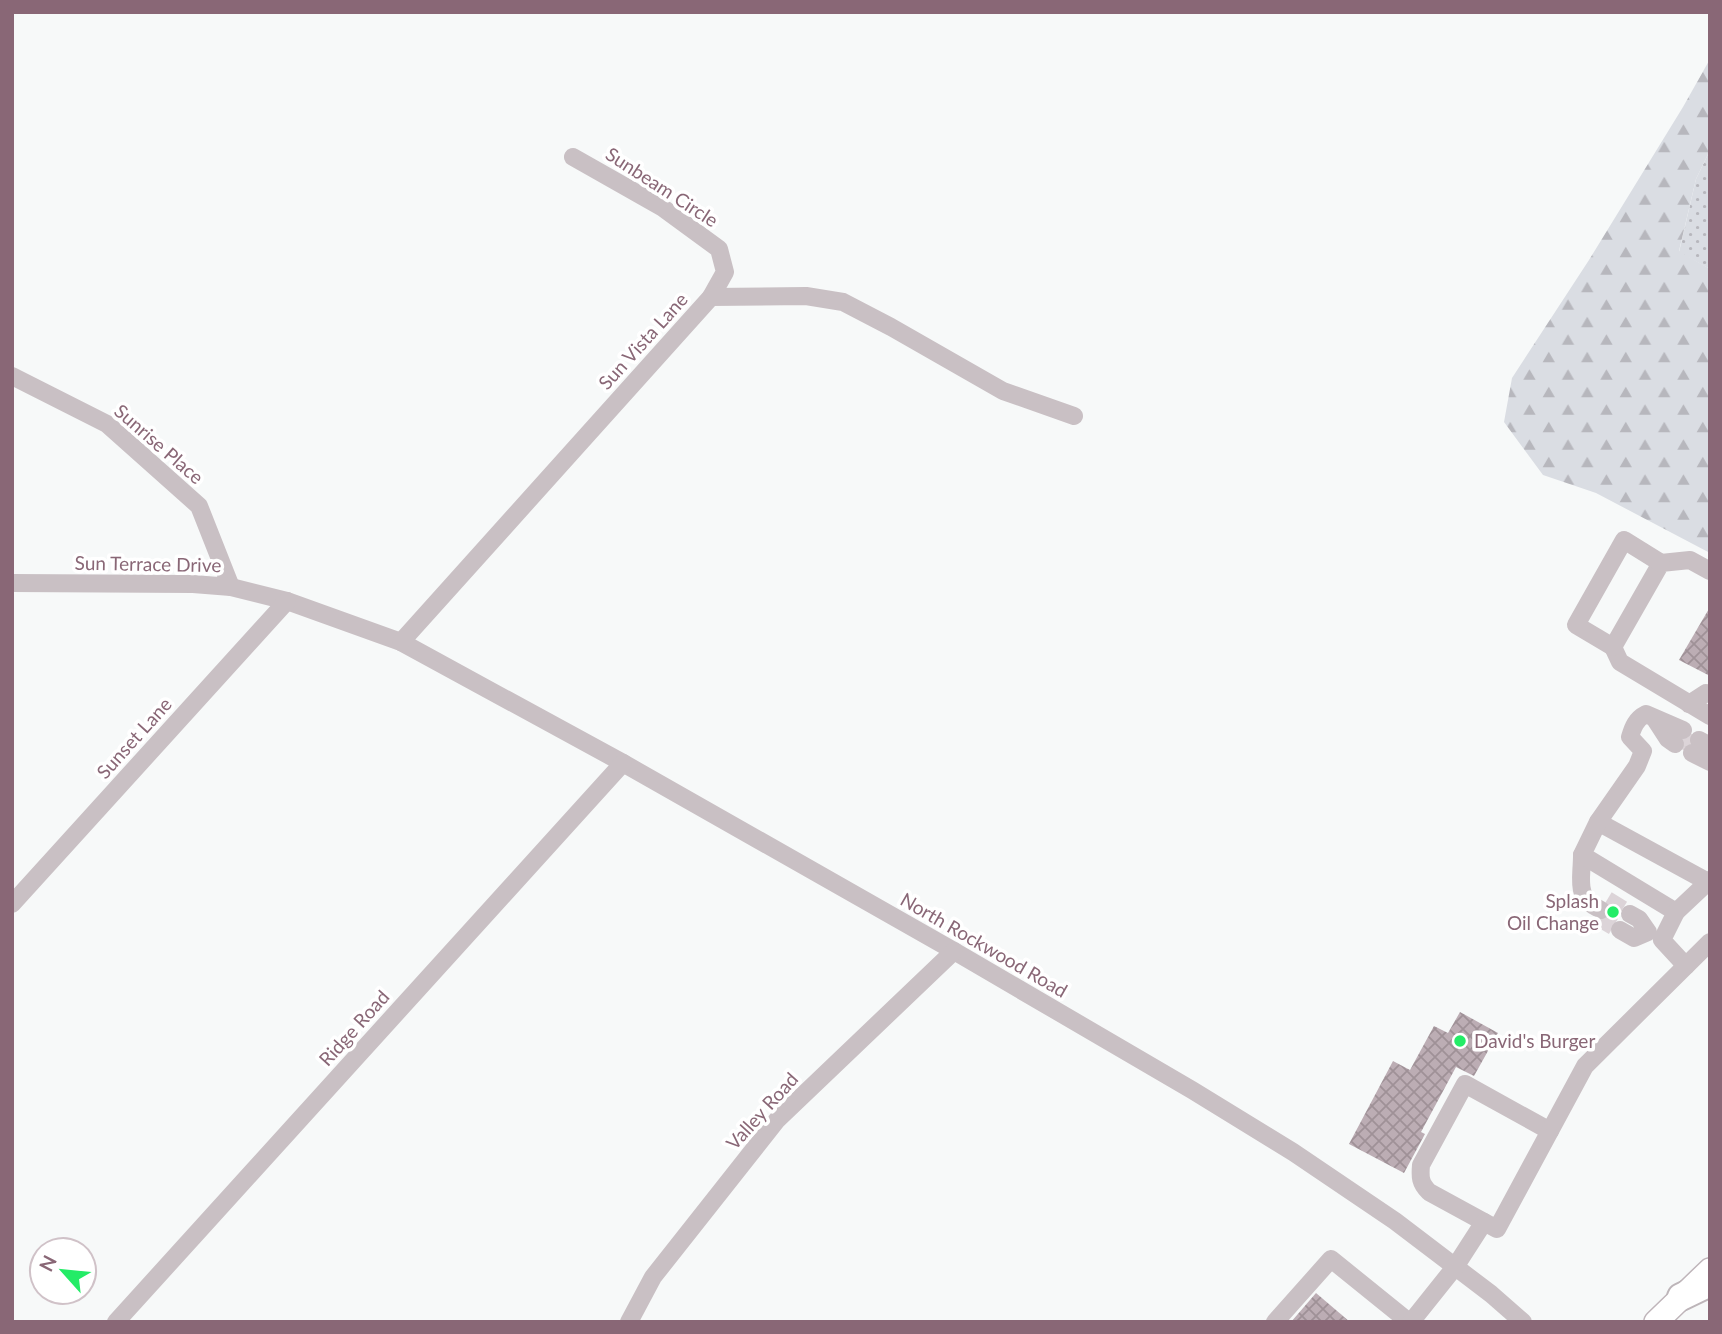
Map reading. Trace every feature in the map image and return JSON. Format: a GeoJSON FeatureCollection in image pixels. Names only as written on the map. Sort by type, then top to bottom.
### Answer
{"type":"FeatureCollection","features":[{"type":"Feature","properties":{"kind":"highway"},"geometry":{"type":"LineString","coordinates":[[1681,1297],[1710,1283]]}},
{"type":"Feature","properties":{"kind":"main road"},"geometry":{"type":"LineString","coordinates":[[1656,1322],[1710,1269]]}},
{"type":"Feature","properties":{"kind":"street","name":"Sunbeam Circle"},"geometry":{"type":"LineString","coordinates":[[573,157],[663,208],[719,249],[725,272],[711,297]]}},
{"type":"Feature","properties":{"kind":"street","name":"Sun Vista Lane"},"geometry":{"type":"LineString","coordinates":[[401,642],[711,297],[806,296],[843,302],[1003,391],[1074,416]]}},
{"type":"Feature","properties":{"kind":"street","name":"Sunrise Place"},"geometry":{"type":"LineString","coordinates":[[12,376],[107,424],[199,506],[231,587]]}},
{"type":"Feature","properties":{"kind":"street"},"geometry":{"type":"LineString","coordinates":[[1710,571],[1690,560],[1661,563],[1624,540],[1576,625],[1613,647],[1620,662],[1710,716]]}},
{"type":"Feature","properties":{"kind":"street"},"geometry":{"type":"LineString","coordinates":[[1613,647],[1661,563]]}},
{"type":"Feature","properties":{"kind":"street","name":"Sun Terrace Drive"},"geometry":{"type":"LineString","coordinates":[[12,583],[193,584],[231,587],[287,601],[401,642]]}},
{"type":"Feature","properties":{"kind":"street","name":"Sunset Lane"},"geometry":{"type":"LineString","coordinates":[[12,904],[287,601]]}},
{"type":"Feature","properties":{"kind":"street","name":"North Rockwood Road"},"geometry":{"type":"LineString","coordinates":[[401,642],[623,763],[1192,1090],[1293,1152],[1395,1221],[1491,1294],[1523,1322]]}},
{"type":"Feature","properties":{"kind":"street"},"geometry":{"type":"LineString","coordinates":[[1689,704],[1706,693],[1710,694]]}},
{"type":"Feature","properties":{"kind":"street"},"geometry":{"type":"LineString","coordinates":[[1602,909],[1589,904],[1582,893],[1582,855],[1598,822],[1637,765],[1643,751],[1630,737],[1633,727],[1639,717],[1646,714],[1655,719],[1668,740],[1679,737]]}},
{"type":"Feature","properties":{"kind":"street"},"geometry":{"type":"LineString","coordinates":[[1701,748],[1710,762]]}},
{"type":"Feature","properties":{"kind":"street","name":"Ridge Road"},"geometry":{"type":"LineString","coordinates":[[116,1322],[623,763]]}},
{"type":"Feature","properties":{"kind":"street"},"geometry":{"type":"LineString","coordinates":[[1598,822],[1709,881],[1655,936],[1634,938],[1625,922]]}},
{"type":"Feature","properties":{"kind":"street"},"geometry":{"type":"LineString","coordinates":[[1582,855],[1676,912]]}},
{"type":"Feature","properties":{"kind":"street"},"geometry":{"type":"LineString","coordinates":[[1655,936],[1686,966]]}},
{"type":"Feature","properties":{"kind":"street"},"geometry":{"type":"LineString","coordinates":[[1550,1131],[1465,1084],[1421,1165],[1422,1185],[1429,1192],[1497,1230],[1585,1066],[1710,942]]}},
{"type":"Feature","properties":{"kind":"street","name":"Valley Road"},"geometry":{"type":"LineString","coordinates":[[629,1322],[653,1277],[777,1120],[954,951]]}},
{"type":"Feature","properties":{"kind":"street"},"geometry":{"type":"LineString","coordinates":[[1275,1322],[1331,1259],[1410,1322],[1455,1267],[1484,1222]]}},
{"type":"Feature","properties":{"kind":"green space"},"geometry":{"type":"Polygon","coordinates":[[[1710,59],[1710,150],[1696,179],[1679,251],[1710,269],[1710,553],[1596,493],[1543,475],[1504,422],[1512,378],[1589,260],[1710,59]]]}},
{"type":"Feature","properties":{"kind":"green space"},"geometry":{"type":"Polygon","coordinates":[[[1710,150],[1710,269],[1679,252],[1696,179],[1710,150]]]}},
{"type":"Feature","properties":{"kind":"building"},"geometry":{"type":"Polygon","coordinates":[[[1710,607],[1710,676],[1679,660],[1710,607]]]}},
{"type":"Feature","properties":{"kind":"building"},"geometry":{"type":"Polygon","coordinates":[[[1460,1012],[1498,1033],[1474,1076],[1456,1067],[1421,1132],[1425,1134],[1404,1173],[1349,1144],[1393,1061],[1410,1070],[1434,1026],[1448,1033],[1460,1012]]]}},
{"type":"Feature","properties":{"kind":"building"},"geometry":{"type":"Polygon","coordinates":[[[1316,1293],[1350,1322],[1291,1322],[1316,1293]]]}},
{"type":"Feature","properties":{"kind":"tunnel"},"geometry":{"type":"LineString","coordinates":[[1679,737],[1696,747]]}},
{"type":"Feature","properties":{"kind":"tunnel"},"geometry":{"type":"LineString","coordinates":[[1607,900],[1630,914]]}},
{"type":"Feature","properties":{"kind":"tunnel"},"geometry":{"type":"LineString","coordinates":[[1598,917],[1620,930]]}},
{"type":"Feature","properties":{"kind":"place","name":"Splash Oil Change"},"geometry":{"type":"Point","coordinates":[1613,912]}},
{"type":"Feature","properties":{"kind":"place","name":"David's Burger"},"geometry":{"type":"Point","coordinates":[1460,1041]}}]}
